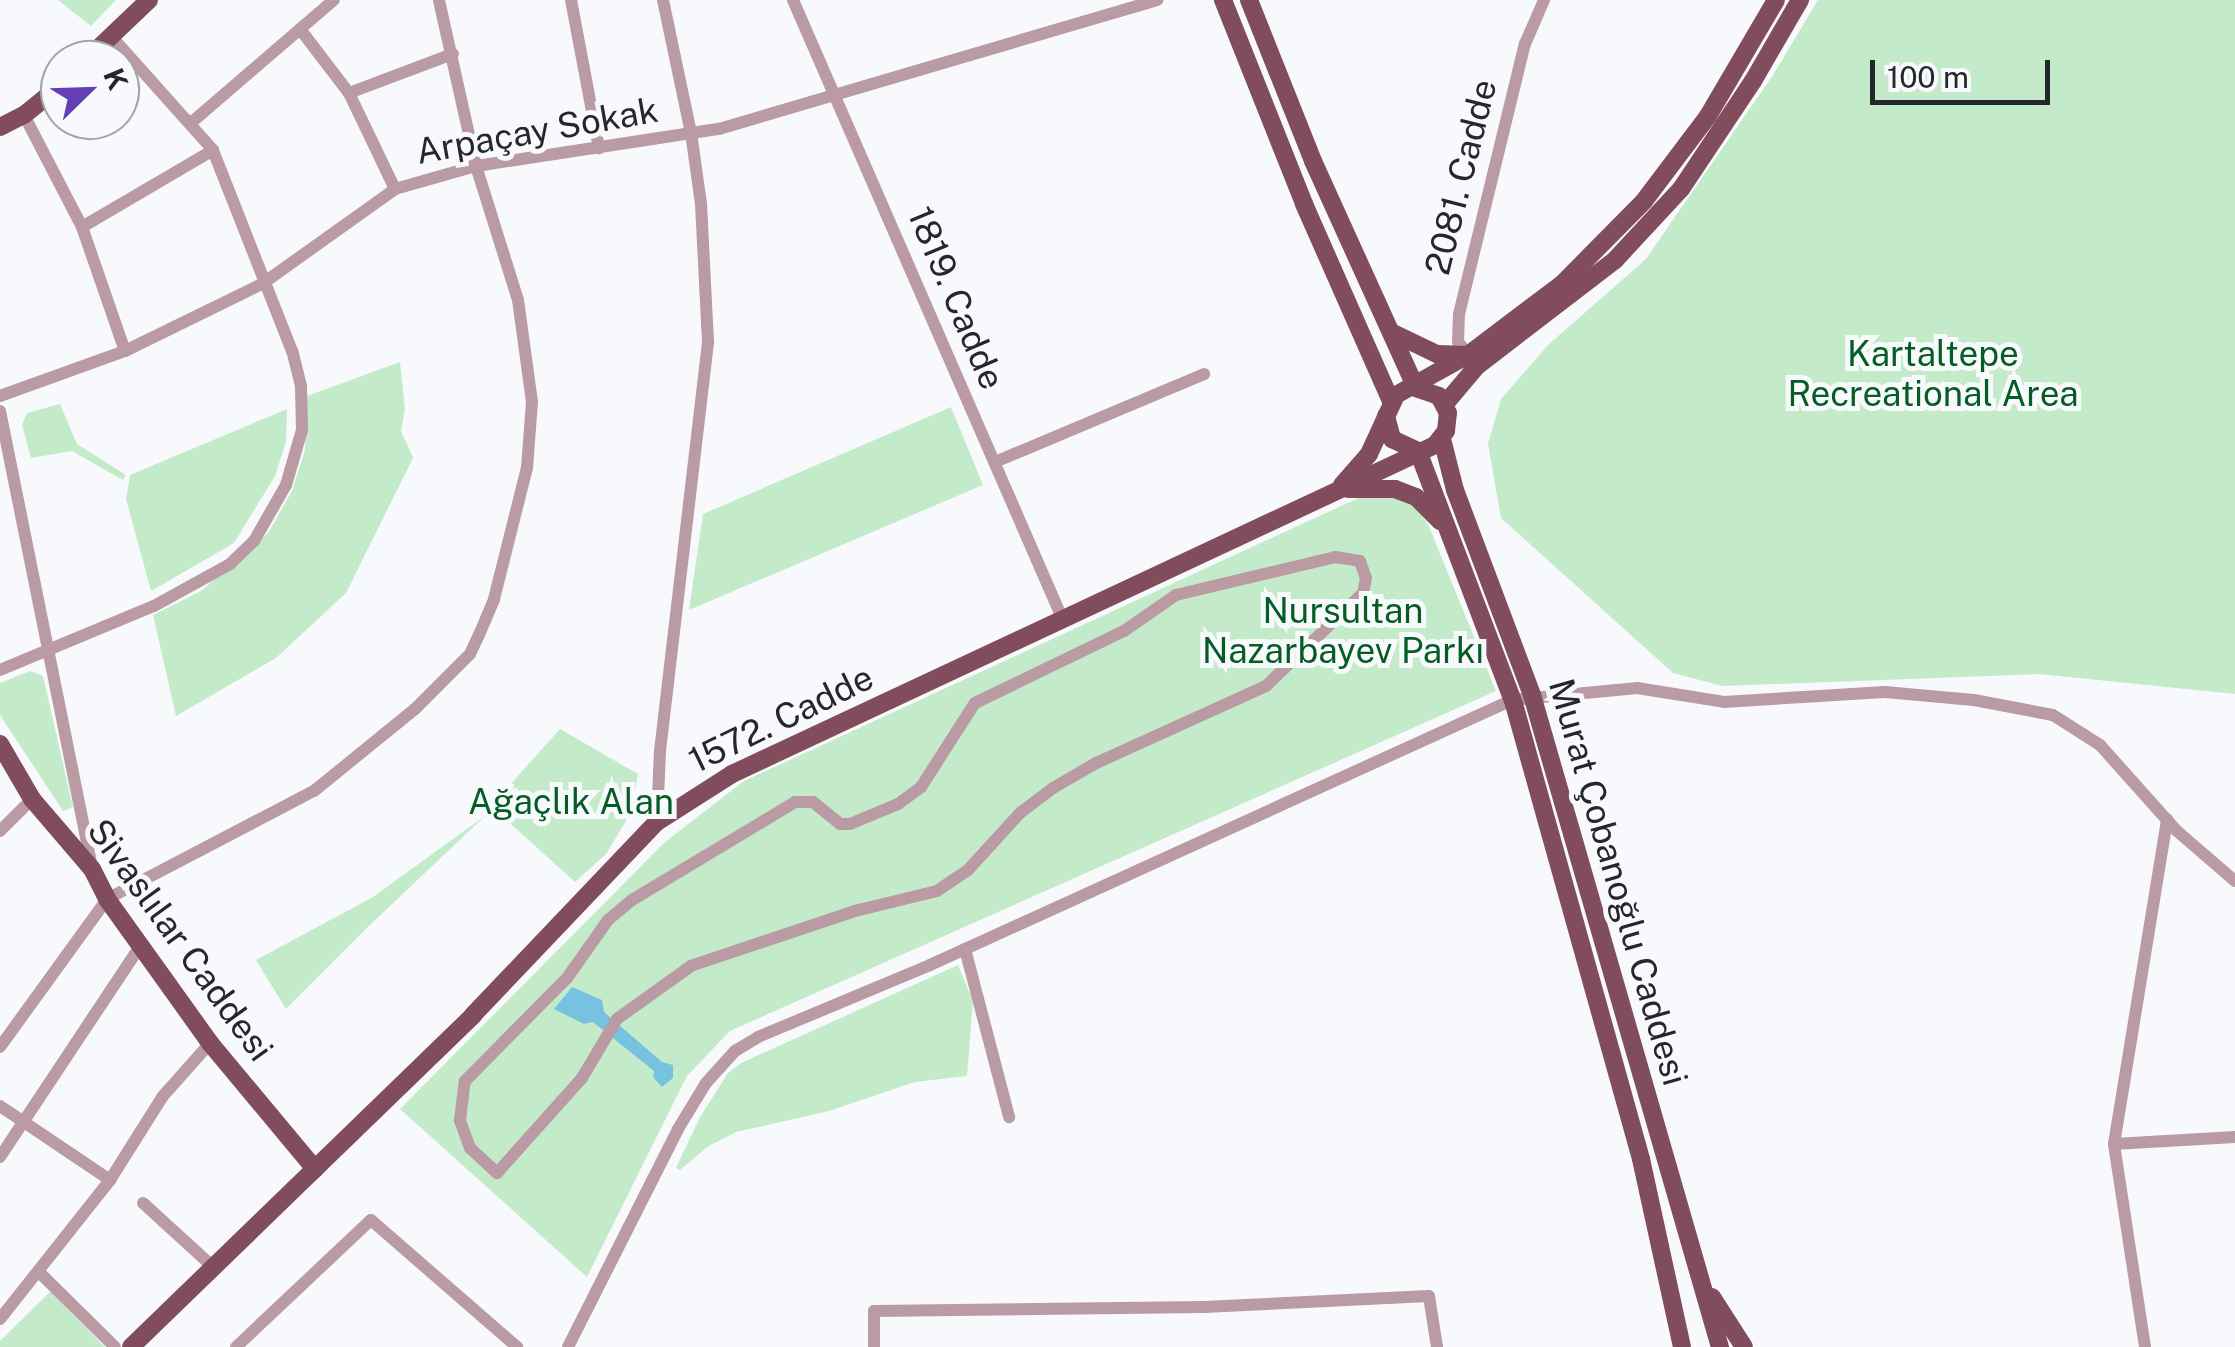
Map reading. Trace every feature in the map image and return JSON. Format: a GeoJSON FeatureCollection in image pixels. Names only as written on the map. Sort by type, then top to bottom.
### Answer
{"type":"FeatureCollection","features":[{"type":"Feature","properties":{"kind":"main road"},"geometry":{"type":"LineString","coordinates":[[105,40],[148,0]]}},
{"type":"Feature","properties":{"kind":"main road"},"geometry":{"type":"LineString","coordinates":[[1223,0],[1389,406],[1392,439],[1418,451],[1442,439],[1449,422],[1445,404],[1432,391],[1416,388]]}},
{"type":"Feature","properties":{"kind":"main road"},"geometry":{"type":"LineString","coordinates":[[1249,0],[1288,102],[1416,388]]}},
{"type":"Feature","properties":{"kind":"main road"},"geometry":{"type":"LineString","coordinates":[[1445,404],[1473,361],[1562,284],[1644,201],[1708,116],[1776,0]]}},
{"type":"Feature","properties":{"kind":"main road"},"geometry":{"type":"LineString","coordinates":[[1338,490],[1369,454],[1389,406],[1404,390],[1473,361],[1601,272],[1681,189],[1753,81],[1800,0]]}},
{"type":"Feature","properties":{"kind":"main road"},"geometry":{"type":"LineString","coordinates":[[0,127],[40,102]]}},
{"type":"Feature","properties":{"kind":"main road"},"geometry":{"type":"LineString","coordinates":[[1390,332],[1438,354],[1473,361]]}},
{"type":"Feature","properties":{"kind":"main road","name":"Murat Çobanoğlu Caddesi"},"geometry":{"type":"LineString","coordinates":[[1442,439],[1455,490],[1532,695],[1720,1347]]}},
{"type":"Feature","properties":{"kind":"main road","name":"1572. Cadde"},"geometry":{"type":"LineString","coordinates":[[132,1347],[560,927],[657,822],[732,774],[1418,451]]}},
{"type":"Feature","properties":{"kind":"main road","name":"Murat Çobanoğlu Caddesi"},"geometry":{"type":"LineString","coordinates":[[1418,451],[1512,700],[1641,1159],[1678,1324],[1679,1347]]}},
{"type":"Feature","properties":{"kind":"main road"},"geometry":{"type":"LineString","coordinates":[[1338,490],[1395,489],[1416,497],[1447,528]]}},
{"type":"Feature","properties":{"kind":"main road","name":"Sivaslılar Caddesi"},"geometry":{"type":"LineString","coordinates":[[0,744],[32,799],[92,869],[107,899],[210,1043],[315,1168]]}},
{"type":"Feature","properties":{"kind":"main road"},"geometry":{"type":"LineString","coordinates":[[1699,1278],[1744,1347]]}},
{"type":"Feature","properties":{"kind":"street"},"geometry":{"type":"LineString","coordinates":[[192,122],[334,0]]}},
{"type":"Feature","properties":{"kind":"street"},"geometry":{"type":"LineString","coordinates":[[0,1047],[107,899],[314,791],[365,754],[470,654],[494,599],[527,468],[532,402],[518,300],[476,166],[439,0]]}},
{"type":"Feature","properties":{"kind":"street"},"geometry":{"type":"LineString","coordinates":[[571,0],[599,148]]}},
{"type":"Feature","properties":{"kind":"street"},"geometry":{"type":"LineString","coordinates":[[657,822],[660,751],[680,614],[708,342],[708,272],[692,133],[664,0]]}},
{"type":"Feature","properties":{"kind":"street","name":"1819. Cadde"},"geometry":{"type":"LineString","coordinates":[[794,0],[1064,620]]}},
{"type":"Feature","properties":{"kind":"street","name":"Arpaçay Sokak"},"geometry":{"type":"LineString","coordinates":[[0,396],[125,352],[262,284],[395,189],[476,166],[692,133],[836,98],[1157,0]]}},
{"type":"Feature","properties":{"kind":"street","name":"2081. Cadde"},"geometry":{"type":"LineString","coordinates":[[1473,361],[1458,342],[1459,314],[1525,44],[1544,0]]}},
{"type":"Feature","properties":{"kind":"street"},"geometry":{"type":"LineString","coordinates":[[300,30],[349,93],[395,189]]}},
{"type":"Feature","properties":{"kind":"street"},"geometry":{"type":"LineString","coordinates":[[0,670],[154,606],[230,564],[254,541],[286,485],[302,430],[301,386],[282,323],[262,284],[232,191],[212,150],[192,122],[110,35]]}},
{"type":"Feature","properties":{"kind":"street"},"geometry":{"type":"LineString","coordinates":[[349,93],[453,54]]}},
{"type":"Feature","properties":{"kind":"street"},"geometry":{"type":"LineString","coordinates":[[24,115],[82,227],[125,352]]}},
{"type":"Feature","properties":{"kind":"street"},"geometry":{"type":"LineString","coordinates":[[82,227],[212,150]]}},
{"type":"Feature","properties":{"kind":"street"},"geometry":{"type":"LineString","coordinates":[[995,462],[1204,374]]}},
{"type":"Feature","properties":{"kind":"street"},"geometry":{"type":"LineString","coordinates":[[0,411],[92,869]]}},
{"type":"Feature","properties":{"kind":"street"},"geometry":{"type":"LineString","coordinates":[[1335,556],[1354,557],[1364,568],[1363,593],[1266,686],[1096,763],[1053,788],[1020,813],[953,882],[920,896],[855,910],[703,960],[617,1019],[605,1036],[582,1078],[497,1173],[485,1164],[470,1148],[460,1120],[465,1081],[566,978],[608,920],[632,900],[795,802],[814,802],[840,824],[850,824],[898,804],[922,787],[975,703],[1124,632],[1176,595],[1335,556]]}},
{"type":"Feature","properties":{"kind":"street"},"geometry":{"type":"LineString","coordinates":[[568,1347],[678,1129],[719,1066],[758,1037],[965,949],[1512,700],[1532,695],[1650,688],[1724,702],[1885,692],[2006,705],[2053,715],[2083,730],[2168,820],[2235,881]]}},
{"type":"Feature","properties":{"kind":"street"},"geometry":{"type":"LineString","coordinates":[[0,831],[32,799]]}},
{"type":"Feature","properties":{"kind":"street"},"geometry":{"type":"LineString","coordinates":[[2145,1347],[2114,1144],[2168,820]]}},
{"type":"Feature","properties":{"kind":"street"},"geometry":{"type":"LineString","coordinates":[[0,1157],[141,945]]}},
{"type":"Feature","properties":{"kind":"street"},"geometry":{"type":"LineString","coordinates":[[965,949],[1008,1117]]}},
{"type":"Feature","properties":{"kind":"street"},"geometry":{"type":"LineString","coordinates":[[0,1016],[15,1024]]}},
{"type":"Feature","properties":{"kind":"street"},"geometry":{"type":"LineString","coordinates":[[0,1319],[110,1180],[163,1096],[210,1043]]}},
{"type":"Feature","properties":{"kind":"street"},"geometry":{"type":"LineString","coordinates":[[0,1106],[110,1180]]}},
{"type":"Feature","properties":{"kind":"street"},"geometry":{"type":"LineString","coordinates":[[2114,1144],[2235,1137]]}},
{"type":"Feature","properties":{"kind":"street"},"geometry":{"type":"LineString","coordinates":[[143,1203],[211,1266]]}},
{"type":"Feature","properties":{"kind":"street"},"geometry":{"type":"LineString","coordinates":[[236,1347],[371,1220],[516,1347]]}},
{"type":"Feature","properties":{"kind":"street"},"geometry":{"type":"LineString","coordinates":[[40,1273],[115,1347]]}},
{"type":"Feature","properties":{"kind":"street"},"geometry":{"type":"LineString","coordinates":[[874,1347],[874,1310],[1204,1307],[1429,1296],[1437,1347]]}},
{"type":"Feature","properties":{"kind":"green space"},"geometry":{"type":"Polygon","coordinates":[[[58,0],[116,0],[91,26],[58,0]]]}},
{"type":"Feature","properties":{"kind":"green space","name":"Kartaltepe Recreational Area"},"geometry":{"type":"Polygon","coordinates":[[[1818,0],[2235,0],[2235,694],[2039,674],[1722,686],[1673,673],[1501,518],[1488,444],[1501,399],[1548,345],[1646,259],[1773,75],[1818,0]]]}},
{"type":"Feature","properties":{"kind":"green space"},"geometry":{"type":"Polygon","coordinates":[[[400,362],[405,409],[401,431],[413,458],[346,593],[276,658],[176,716],[153,615],[201,591],[268,533],[292,491],[305,450],[307,396],[400,362]]]}},
{"type":"Feature","properties":{"kind":"green space"},"geometry":{"type":"Polygon","coordinates":[[[60,404],[77,444],[126,475],[123,480],[72,451],[31,458],[22,425],[27,413],[60,404]]]}},
{"type":"Feature","properties":{"kind":"green space"},"geometry":{"type":"Polygon","coordinates":[[[951,407],[983,485],[689,610],[703,514],[951,407]]]}},
{"type":"Feature","properties":{"kind":"green space"},"geometry":{"type":"Polygon","coordinates":[[[287,409],[286,442],[275,476],[234,543],[151,591],[126,499],[130,475],[287,409]]]}},
{"type":"Feature","properties":{"kind":"green space","name":"Nursultan Nazarbayev Parkı"},"geometry":{"type":"Polygon","coordinates":[[[1365,495],[1397,495],[1416,507],[1428,524],[1496,691],[730,1031],[687,1076],[587,1277],[400,1109],[665,842],[744,781],[1365,495]]]}},
{"type":"Feature","properties":{"kind":"green space"},"geometry":{"type":"Polygon","coordinates":[[[30,671],[43,676],[73,807],[63,811],[0,715],[0,683],[30,671]]]}},
{"type":"Feature","properties":{"kind":"green space","name":"Ağaçlık Alan"},"geometry":{"type":"Polygon","coordinates":[[[560,729],[638,774],[631,813],[606,854],[575,882],[491,806],[560,729]]]}},
{"type":"Feature","properties":{"kind":"green space","name":"Ağaçlık Alan"},"geometry":{"type":"Polygon","coordinates":[[[486,815],[286,1009],[256,960],[373,897],[486,815]]]}},
{"type":"Feature","properties":{"kind":"green space"},"geometry":{"type":"Polygon","coordinates":[[[958,965],[973,1001],[967,1076],[915,1082],[829,1111],[736,1132],[707,1147],[680,1170],[676,1168],[700,1117],[728,1073],[741,1063],[958,965]]]}},
{"type":"Feature","properties":{"kind":"green space"},"geometry":{"type":"Polygon","coordinates":[[[51,1291],[105,1347],[0,1347],[0,1341],[51,1291]]]}},
{"type":"Feature","properties":{"kind":"water"},"geometry":{"type":"Polygon","coordinates":[[[572,987],[602,1000],[604,1012],[662,1062],[673,1065],[673,1078],[662,1087],[653,1077],[654,1071],[593,1022],[584,1024],[554,1009],[572,987]]]}}]}
